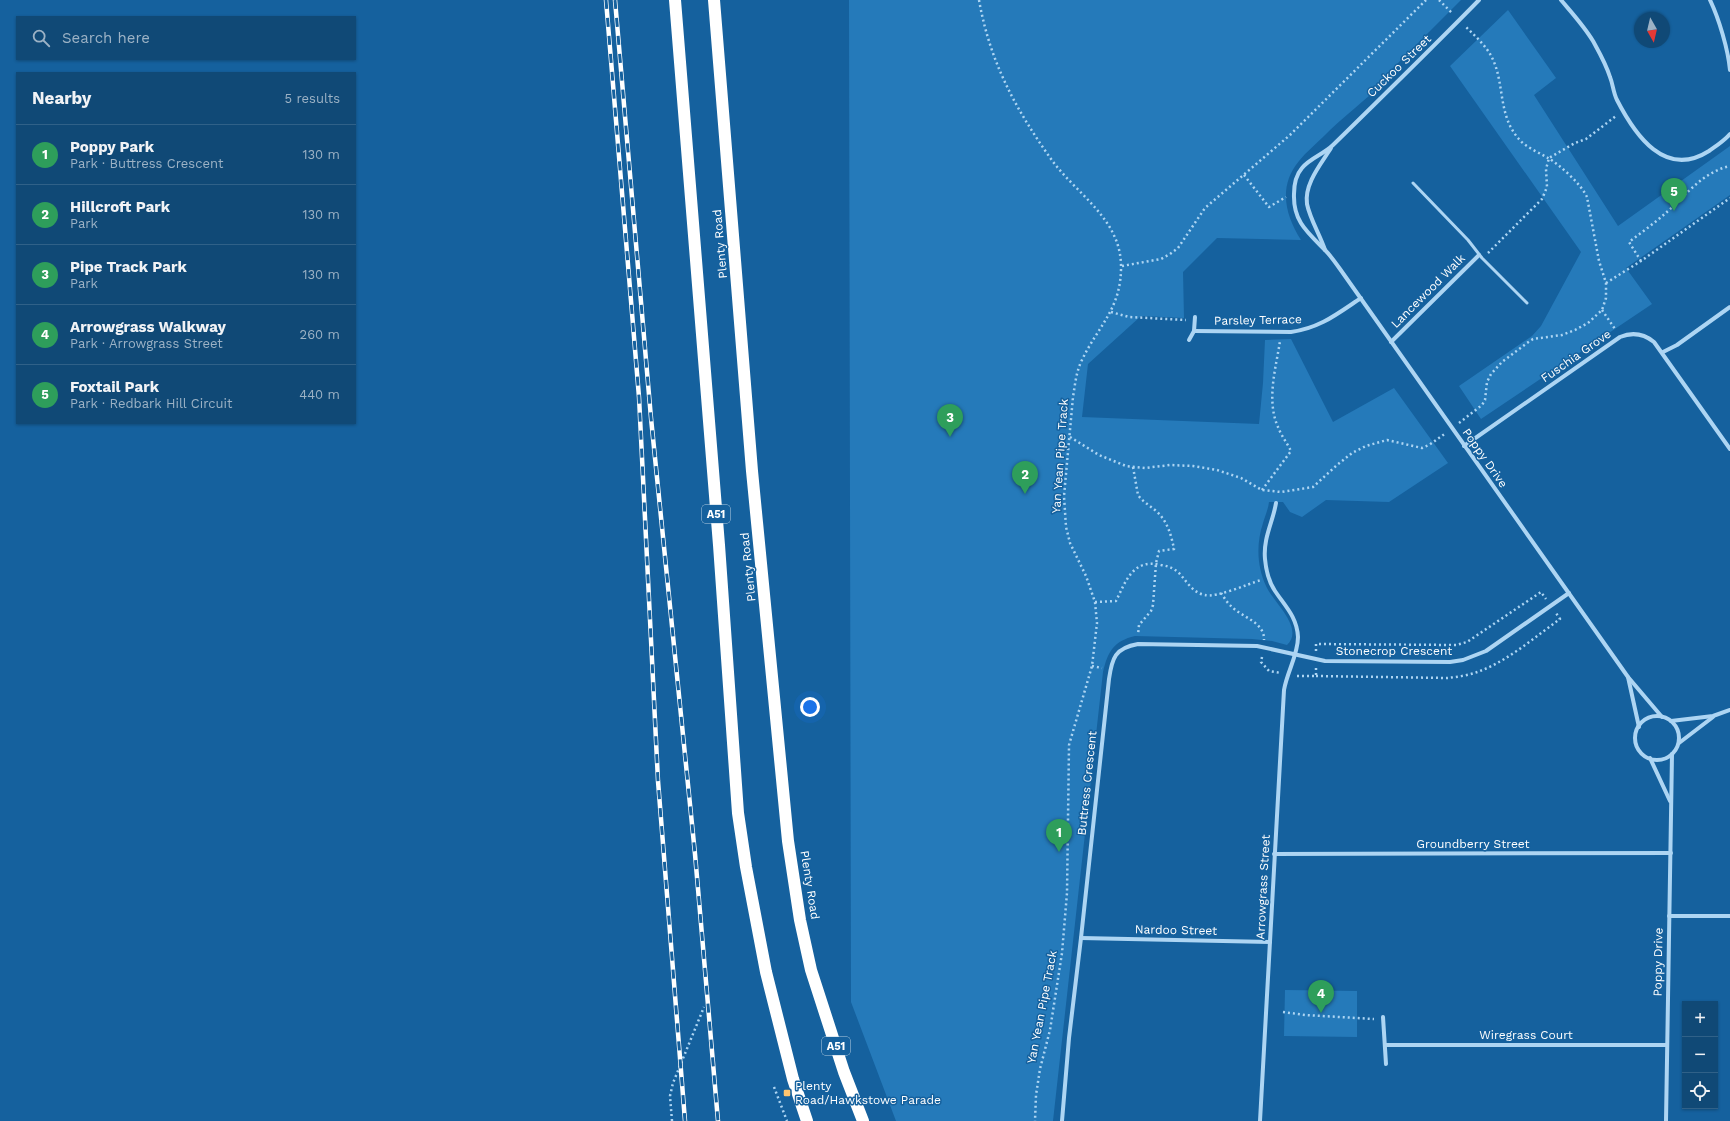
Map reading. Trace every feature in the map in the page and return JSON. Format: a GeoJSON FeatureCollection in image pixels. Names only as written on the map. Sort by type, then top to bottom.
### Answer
{"type":"FeatureCollection","features":[{"type":"Feature","properties":{"kind":"highway","name":"Plenty Road"},"geometry":{"type":"LineString","coordinates":[[675,0],[719,544],[738,813],[746,867],[766,972],[792,1079],[807,1121]]}},
{"type":"Feature","properties":{"kind":"highway","name":"Plenty Road"},"geometry":{"type":"LineString","coordinates":[[714,0],[752,464],[788,841],[800,920],[811,970],[844,1072],[863,1121]]}},
{"type":"Feature","properties":{"kind":"street","name":"Cuckoo Street"},"geometry":{"type":"LineString","coordinates":[[1293,195],[1301,169],[1332,146],[1479,0]]}},
{"type":"Feature","properties":{"kind":"street"},"geometry":{"type":"LineString","coordinates":[[1561,0],[1592,40],[1608,70],[1616,98],[1636,131],[1663,156],[1683,161],[1699,156],[1719,144],[1730,134]]}},
{"type":"Feature","properties":{"kind":"street"},"geometry":{"type":"LineString","coordinates":[[1710,0],[1719,24],[1730,70]]}},
{"type":"Feature","properties":{"kind":"street","name":"Cuckoo Street"},"geometry":{"type":"LineString","coordinates":[[1307,197],[1311,181],[1332,146]]}},
{"type":"Feature","properties":{"kind":"street","name":"Poppy Drive"},"geometry":{"type":"LineString","coordinates":[[1293,195],[1295,210],[1300,223],[1307,233],[1325,250],[1361,298],[1628,677],[1662,717]]}},
{"type":"Feature","properties":{"kind":"street","name":"Poppy Drive"},"geometry":{"type":"LineString","coordinates":[[1307,197],[1310,213],[1325,250]]}},
{"type":"Feature","properties":{"kind":"street","name":"Lancewood Walk"},"geometry":{"type":"LineString","coordinates":[[1391,342],[1481,257]]}},
{"type":"Feature","properties":{"kind":"street","name":"Parsley Terrace"},"geometry":{"type":"LineString","coordinates":[[1194,331],[1281,332],[1306,330],[1319,325],[1361,298]]}},
{"type":"Feature","properties":{"kind":"street"},"geometry":{"type":"LineString","coordinates":[[1663,352],[1730,307]]}},
{"type":"Feature","properties":{"kind":"street"},"geometry":{"type":"LineString","coordinates":[[1189,340],[1194,331],[1195,318]]}},
{"type":"Feature","properties":{"kind":"street","name":"Fuschia Grove"},"geometry":{"type":"LineString","coordinates":[[1464,446],[1620,337],[1631,335],[1648,337],[1663,352],[1730,449]]}},
{"type":"Feature","properties":{"kind":"street","name":"Arrowgrass Street"},"geometry":{"type":"LineString","coordinates":[[1260,1121],[1284,690],[1298,635],[1295,619],[1275,590],[1269,578],[1264,549],[1266,536],[1276,502]]}},
{"type":"Feature","properties":{"kind":"street","name":"Stonecrop Crescent"},"geometry":{"type":"LineString","coordinates":[[1294,655],[1316,660],[1433,662],[1463,660],[1486,651],[1569,593]]}},
{"type":"Feature","properties":{"kind":"street","name":"Buttress Crescent"},"geometry":{"type":"LineString","coordinates":[[1062,1121],[1069,1038],[1110,669],[1113,659],[1117,653],[1130,645],[1138,644],[1263,647],[1294,655]]}},
{"type":"Feature","properties":{"kind":"street","name":"Poppy Drive"},"geometry":{"type":"LineString","coordinates":[[1628,677],[1639,727]]}},
{"type":"Feature","properties":{"kind":"street"},"geometry":{"type":"LineString","coordinates":[[1671,721],[1713,716],[1730,710]]}},
{"type":"Feature","properties":{"kind":"street"},"geometry":{"type":"LineString","coordinates":[[1679,743],[1677,729],[1671,721],[1662,717],[1649,718],[1639,727],[1636,736],[1637,745],[1642,753],[1650,758],[1662,759],[1672,754],[1679,743],[1713,716]]}},
{"type":"Feature","properties":{"kind":"street","name":"Poppy Drive"},"geometry":{"type":"LineString","coordinates":[[1666,1121],[1672,754]]}},
{"type":"Feature","properties":{"kind":"street","name":"Poppy Drive"},"geometry":{"type":"LineString","coordinates":[[1650,758],[1671,804]]}},
{"type":"Feature","properties":{"kind":"street","name":"Groundberry Street"},"geometry":{"type":"LineString","coordinates":[[1274,854],[1671,853]]}},
{"type":"Feature","properties":{"kind":"street"},"geometry":{"type":"LineString","coordinates":[[1669,916],[1730,916]]}},
{"type":"Feature","properties":{"kind":"street","name":"Nardoo Street"},"geometry":{"type":"LineString","coordinates":[[1081,938],[1270,942]]}},
{"type":"Feature","properties":{"kind":"street"},"geometry":{"type":"LineString","coordinates":[[1383,1018],[1386,1064]]}},
{"type":"Feature","properties":{"kind":"street","name":"Wiregrass Court"},"geometry":{"type":"LineString","coordinates":[[1385,1045],[1667,1044]]}},
{"type":"Feature","properties":{"kind":"lane","name":"Lancewood Walk"},"geometry":{"type":"LineString","coordinates":[[1413,183],[1468,240],[1481,257],[1527,303]]}},
{"type":"Feature","properties":{"kind":"path","name":"Yan Yean Pipe Track"},"geometry":{"type":"LineString","coordinates":[[980,0],[983,24],[994,59],[1006,86],[1052,160],[1106,220],[1116,236],[1122,266],[1118,292],[1111,312],[1086,352],[1077,372],[1070,437],[1064,496],[1066,527],[1070,543],[1086,576],[1096,602],[1097,623],[1092,666],[1069,745],[1066,893],[1062,952],[1050,1030],[1040,1069],[1036,1095],[1035,1121]]}},
{"type":"Feature","properties":{"kind":"path"},"geometry":{"type":"LineString","coordinates":[[1122,266],[1148,262],[1170,254],[1178,248],[1205,208],[1290,135],[1426,0]]}},
{"type":"Feature","properties":{"kind":"path"},"geometry":{"type":"LineString","coordinates":[[1070,437],[1099,455],[1126,466],[1193,466],[1217,470],[1241,478],[1262,490],[1281,492],[1313,487],[1352,453],[1366,446],[1386,440],[1422,448],[1429,445],[1482,405],[1485,400],[1487,382],[1491,374],[1502,362],[1527,343],[1533,340],[1562,335],[1575,330],[1588,323],[1602,310],[1606,298],[1606,283],[1599,261],[1587,196],[1579,184],[1549,158],[1517,137],[1504,110],[1494,63],[1490,53],[1439,0]]}},
{"type":"Feature","properties":{"kind":"path"},"geometry":{"type":"LineString","coordinates":[[1481,257],[1542,199],[1547,187],[1546,169],[1549,158],[1575,143],[1586,139],[1623,111]]}},
{"type":"Feature","properties":{"kind":"path"},"geometry":{"type":"LineString","coordinates":[[1641,261],[1629,242],[1657,221],[1699,181],[1714,172],[1730,166]]}},
{"type":"Feature","properties":{"kind":"path"},"geometry":{"type":"LineString","coordinates":[[1244,175],[1269,207],[1284,197],[1293,195]]}},
{"type":"Feature","properties":{"kind":"path"},"geometry":{"type":"LineString","coordinates":[[1606,283],[1641,261],[1730,198]]}},
{"type":"Feature","properties":{"kind":"path"},"geometry":{"type":"LineString","coordinates":[[1602,310],[1620,337]]}},
{"type":"Feature","properties":{"kind":"path"},"geometry":{"type":"LineString","coordinates":[[1111,312],[1141,318],[1195,318]]}},
{"type":"Feature","properties":{"kind":"path"},"geometry":{"type":"LineString","coordinates":[[1262,490],[1291,451],[1278,427],[1272,405],[1272,393],[1281,332]]}},
{"type":"Feature","properties":{"kind":"path"},"geometry":{"type":"LineString","coordinates":[[1133,467],[1138,495],[1140,499],[1156,510],[1163,519],[1172,537],[1174,549],[1159,551],[1156,563],[1153,605],[1151,611],[1139,625],[1138,644]]}},
{"type":"Feature","properties":{"kind":"path"},"geometry":{"type":"LineString","coordinates":[[1096,602],[1116,600],[1129,575],[1136,567],[1144,564],[1156,563],[1174,568],[1193,589],[1206,596],[1221,593],[1269,578]]}},
{"type":"Feature","properties":{"kind":"path"},"geometry":{"type":"LineString","coordinates":[[1221,593],[1231,606],[1256,624],[1261,630],[1264,636],[1261,662],[1269,671],[1288,674],[1316,676],[1447,678],[1481,671],[1503,660],[1560,619],[1541,592],[1467,642],[1456,645],[1316,644],[1316,676]]}},
{"type":"Feature","properties":{"kind":"path"},"geometry":{"type":"LineString","coordinates":[[672,1121],[670,1096],[673,1083],[704,1006]]}},
{"type":"Feature","properties":{"kind":"path"},"geometry":{"type":"LineString","coordinates":[[1283,1012],[1352,1018],[1383,1018]]}},
{"type":"Feature","properties":{"kind":"path"},"geometry":{"type":"LineString","coordinates":[[774,1087],[787,1121]]}},
{"type":"Feature","properties":{"kind":"shaded area"},"geometry":{"type":"Polygon","coordinates":[[[849,0],[1461,0],[1391,70],[1390,78],[1331,130],[1299,161],[1292,171],[1288,180],[1286,200],[1291,221],[1301,240],[1217,238],[1183,272],[1184,318],[1141,316],[1088,364],[1082,417],[1259,424],[1265,340],[1291,339],[1333,422],[1394,388],[1448,463],[1389,502],[1326,500],[1302,517],[1290,512],[1283,502],[1269,502],[1259,539],[1259,563],[1266,586],[1290,623],[1292,638],[1287,645],[1272,641],[1252,639],[1135,636],[1122,641],[1113,648],[1107,658],[1103,672],[1053,1121],[896,1121],[851,1002],[849,0]]]}},
{"type":"Feature","properties":{"kind":"shaded area"},"geometry":{"type":"Polygon","coordinates":[[[1508,10],[1556,78],[1534,95],[1618,226],[1730,146],[1730,195],[1626,268],[1652,304],[1481,419],[1459,386],[1532,336],[1541,326],[1581,252],[1450,66],[1508,10]]]}},
{"type":"Feature","properties":{"kind":"shaded area"},"geometry":{"type":"Polygon","coordinates":[[[1285,990],[1357,991],[1357,1037],[1284,1036],[1285,990]]]}},
{"type":"Feature","properties":{"kind":"railway"},"geometry":{"type":"LineString","coordinates":[[606,0],[639,397],[658,781],[685,1121]]}},
{"type":"Feature","properties":{"kind":"railway"},"geometry":{"type":"LineString","coordinates":[[615,0],[651,418],[695,854],[718,1121]]}},
{"type":"Feature","properties":{"kind":"place","name":"Foxtail Park"},"geometry":{"type":"Point","coordinates":[1674,211]}},
{"type":"Feature","properties":{"kind":"place","name":"Pipe Track Park"},"geometry":{"type":"Point","coordinates":[950,437]}},
{"type":"Feature","properties":{"kind":"place","name":"Hillcroft Park"},"geometry":{"type":"Point","coordinates":[1025,494]}},
{"type":"Feature","properties":{"kind":"place","name":"Poppy Park"},"geometry":{"type":"Point","coordinates":[1059,852]}},
{"type":"Feature","properties":{"kind":"place","name":"Arrowgrass Walkway"},"geometry":{"type":"Point","coordinates":[1321,1013]}},
{"type":"Feature","properties":{"kind":"place","name":"Plenty Road/Hawkstowe Parade"},"geometry":{"type":"Point","coordinates":[787,1093]}}]}
